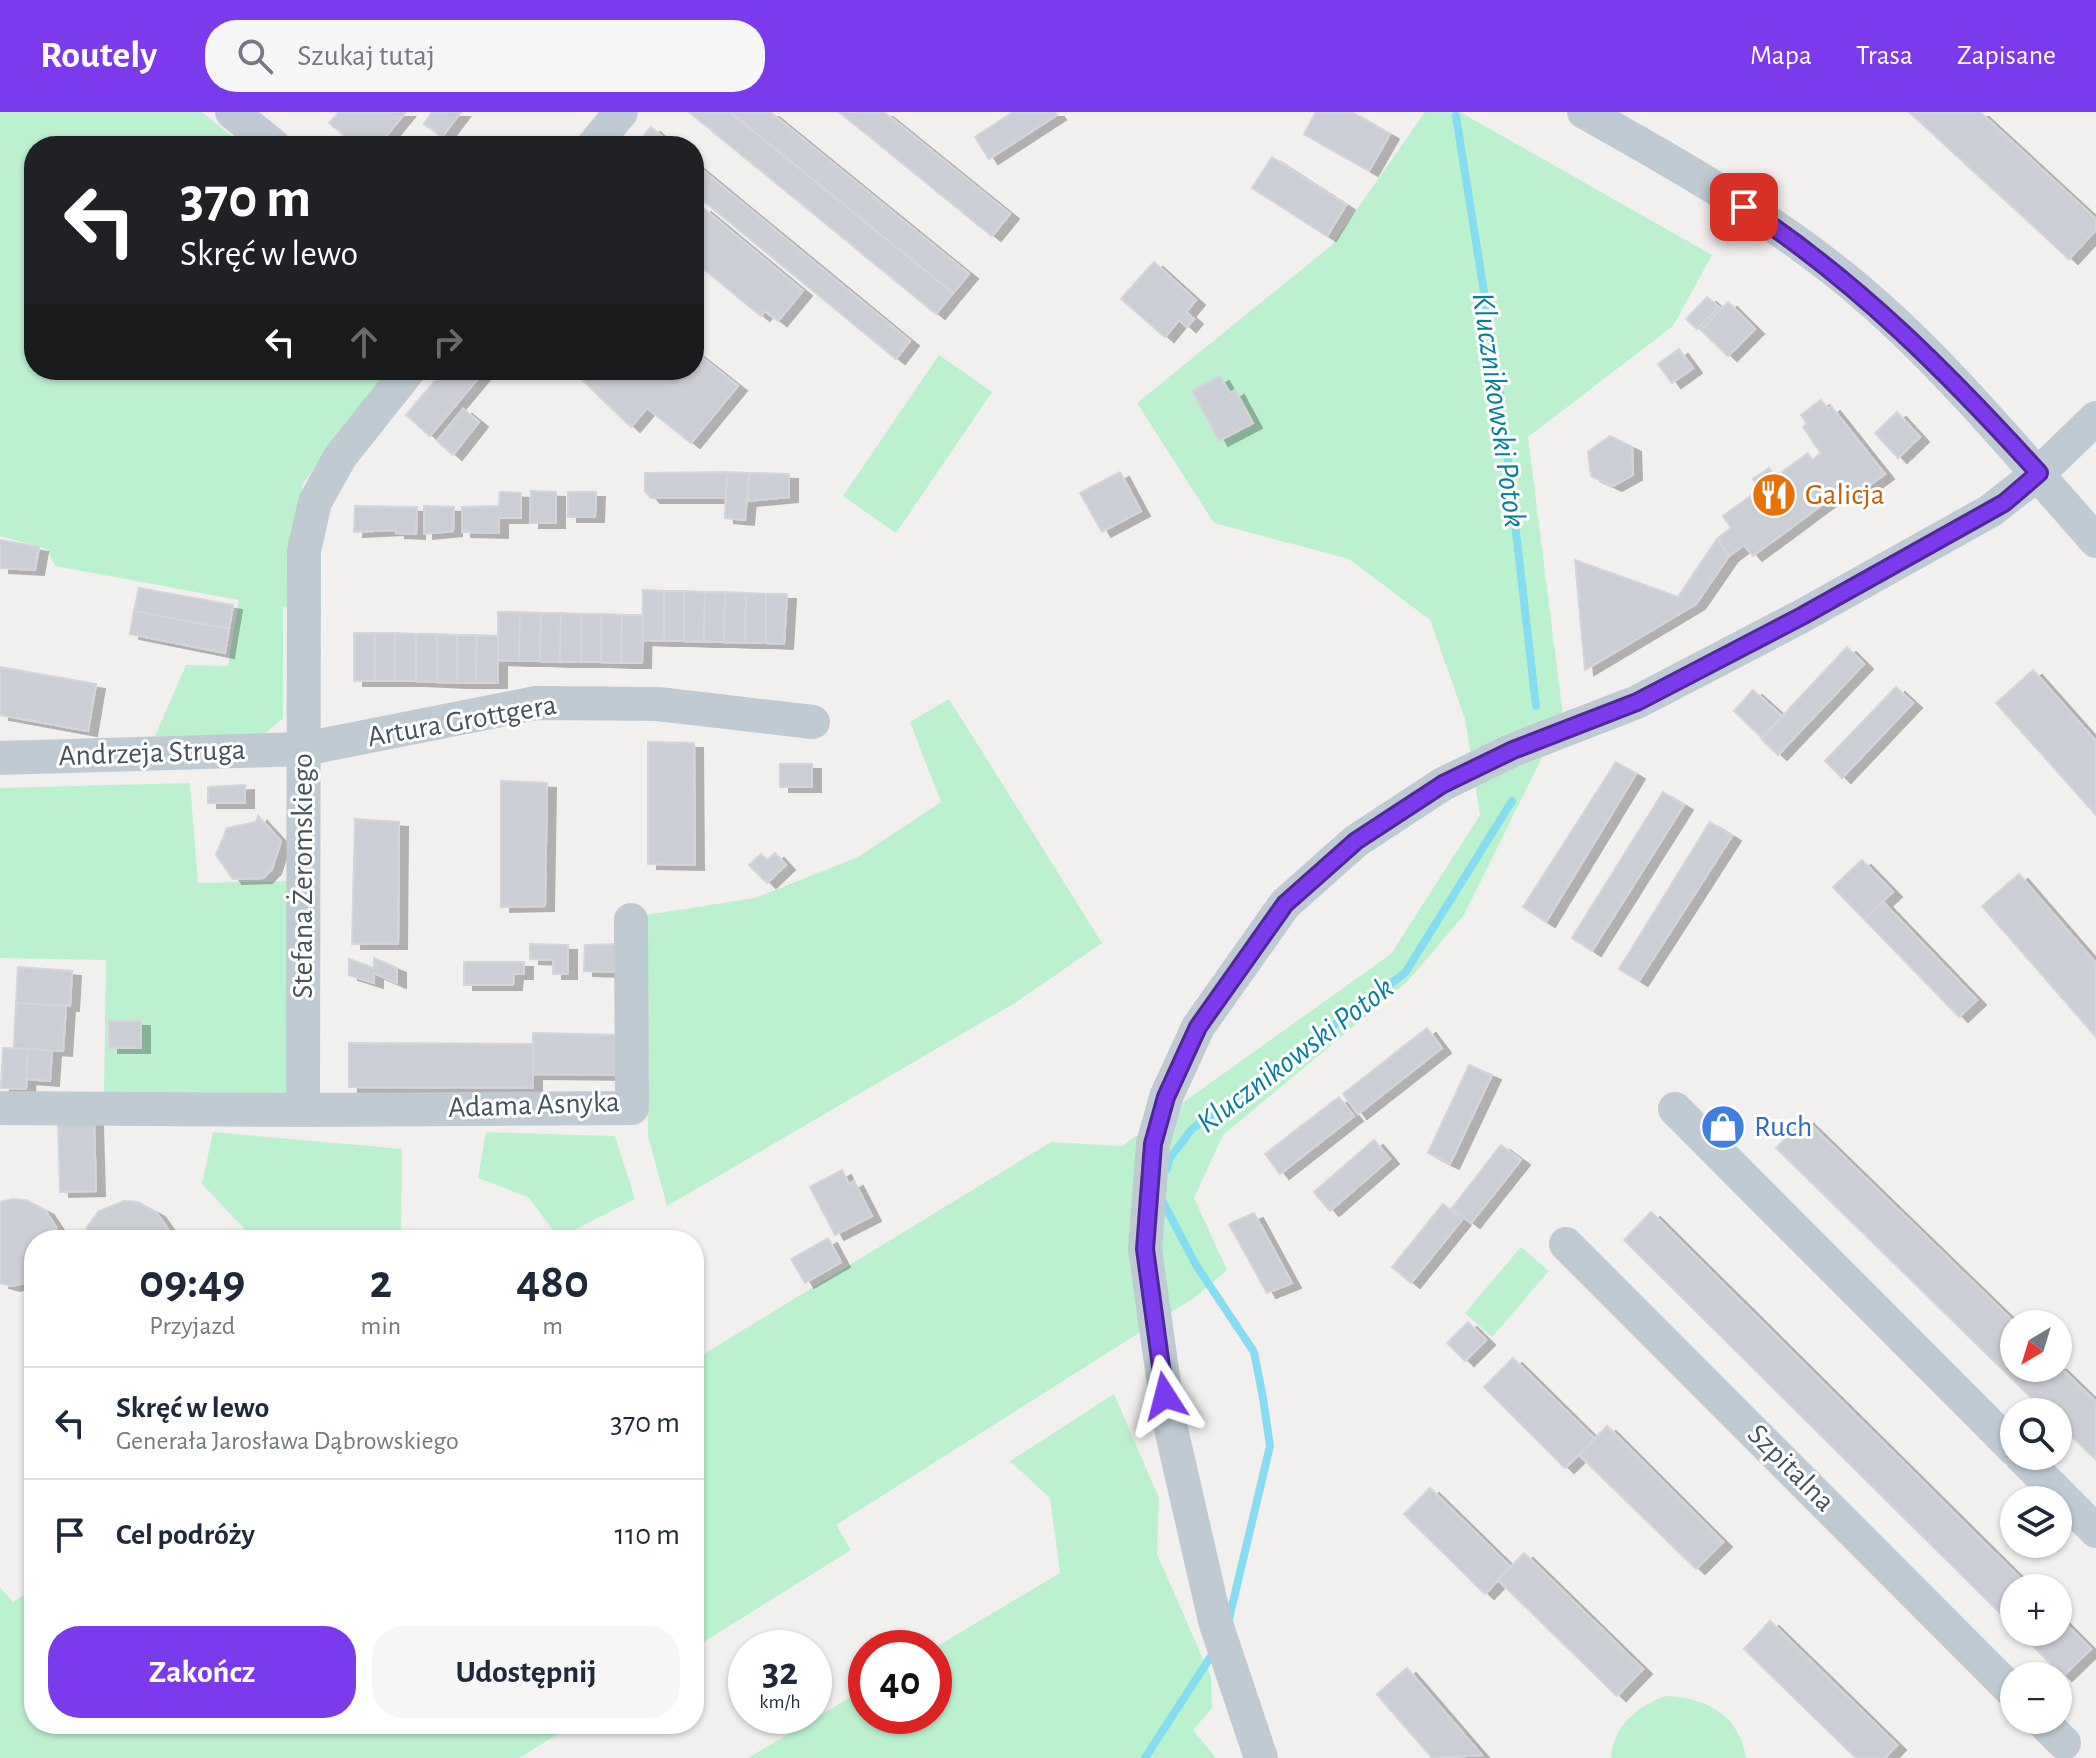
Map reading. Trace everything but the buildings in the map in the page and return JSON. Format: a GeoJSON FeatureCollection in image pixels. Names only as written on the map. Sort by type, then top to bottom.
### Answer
{"type":"FeatureCollection","features":[{"type":"Feature","properties":{"kind":"street"},"geometry":{"type":"LineString","coordinates":[[232,112],[262,136]]}},
{"type":"Feature","properties":{"kind":"street"},"geometry":{"type":"LineString","coordinates":[[601,136],[621,112]]}},
{"type":"Feature","properties":{"kind":"street"},"geometry":{"type":"LineString","coordinates":[[1584,112],[1719,192],[1828,265],[1947,372],[2096,541]]}},
{"type":"Feature","properties":{"kind":"street","name":"Stefana Żeromskiego"},"geometry":{"type":"LineString","coordinates":[[303,1110],[304,551],[315,502],[340,457],[401,380]]}},
{"type":"Feature","properties":{"kind":"street"},"geometry":{"type":"LineString","coordinates":[[1261,1758],[1211,1605],[1169,1420],[1145,1249],[1153,1144],[1166,1097],[1198,1027],[1285,904],[1368,833],[1443,784],[1513,750],[1637,702],[1802,616],[2004,503],[2096,418]]}},
{"type":"Feature","properties":{"kind":"street","name":"Artura Grottgera"},"geometry":{"type":"LineString","coordinates":[[304,749],[536,703],[658,704],[813,722]]}},
{"type":"Feature","properties":{"kind":"street","name":"Andrzeja Struga"},"geometry":{"type":"LineString","coordinates":[[0,758],[304,749]]}},
{"type":"Feature","properties":{"kind":"street","name":"Adama Asnyka"},"geometry":{"type":"LineString","coordinates":[[303,1110],[632,1108],[631,920]]}},
{"type":"Feature","properties":{"kind":"street"},"geometry":{"type":"LineString","coordinates":[[0,1108],[303,1110]]}},
{"type":"Feature","properties":{"kind":"street"},"geometry":{"type":"LineString","coordinates":[[1675,1109],[2000,1435]]}},
{"type":"Feature","properties":{"kind":"street","name":"Szpitalna"},"geometry":{"type":"LineString","coordinates":[[1566,1244],[2000,1679]]}},
{"type":"Feature","properties":{"kind":"street"},"geometry":{"type":"LineString","coordinates":[[2035,1470],[2096,1531]]}},
{"type":"Feature","properties":{"kind":"green space"},"geometry":{"type":"Polygon","coordinates":[[[0,112],[202,112],[232,136],[24,136],[24,380],[380,380],[302,485],[304,611],[283,607],[283,718],[264,735],[155,736],[186,665],[228,666],[239,600],[55,566],[47,549],[0,536],[0,112]]]}},
{"type":"Feature","properties":{"kind":"green space"},"geometry":{"type":"Polygon","coordinates":[[[1425,112],[1460,112],[1712,255],[1673,326],[1528,437],[1563,715],[1464,915],[1407,982],[1223,1135],[1194,1198],[1227,1270],[1194,1298],[836,1525],[851,1550],[704,1642],[704,1354],[1051,1142],[1122,1146],[1391,954],[1480,815],[1465,719],[1430,620],[1349,559],[1214,523],[1137,403],[1332,245],[1425,112]]]}},
{"type":"Feature","properties":{"kind":"green space"},"geometry":{"type":"Polygon","coordinates":[[[939,355],[992,392],[896,533],[843,496],[939,355]]]}},
{"type":"Feature","properties":{"kind":"green space"},"geometry":{"type":"Polygon","coordinates":[[[949,699],[1102,943],[1015,1003],[667,1206],[648,1136],[646,915],[755,898],[858,857],[941,802],[910,722],[949,699]]]}},
{"type":"Feature","properties":{"kind":"green space"},"geometry":{"type":"Polygon","coordinates":[[[190,783],[198,883],[292,881],[294,1089],[282,1102],[104,1092],[106,960],[0,958],[0,788],[190,783]]]}},
{"type":"Feature","properties":{"kind":"green space"},"geometry":{"type":"Polygon","coordinates":[[[213,1132],[402,1149],[401,1230],[246,1230],[202,1184],[213,1132]]]}},
{"type":"Feature","properties":{"kind":"green space"},"geometry":{"type":"Polygon","coordinates":[[[486,1132],[615,1136],[635,1199],[575,1230],[553,1230],[528,1197],[478,1178],[486,1132]]]}},
{"type":"Feature","properties":{"kind":"green space"},"geometry":{"type":"Polygon","coordinates":[[[1521,1247],[1549,1271],[1492,1337],[1465,1313],[1521,1247]]]}},
{"type":"Feature","properties":{"kind":"green space"},"geometry":{"type":"Polygon","coordinates":[[[1114,1394],[1159,1498],[1157,1554],[1211,1677],[1212,1708],[1193,1730],[1216,1758],[748,1758],[788,1734],[832,1734],[832,1708],[848,1699],[848,1734],[952,1734],[952,1637],[1060,1573],[1050,1498],[1010,1461],[1114,1394]]]}},
{"type":"Feature","properties":{"kind":"green space"},"geometry":{"type":"Polygon","coordinates":[[[0,1587],[13,1602],[24,1595],[24,1734],[558,1734],[519,1758],[0,1758],[0,1587]]]}},
{"type":"Feature","properties":{"kind":"green space"},"geometry":{"type":"Polygon","coordinates":[[[1665,1696],[1694,1700],[1718,1711],[1736,1730],[1746,1758],[1611,1758],[1616,1736],[1628,1719],[1665,1696]]]}},
{"type":"Feature","properties":{"kind":"waterway","name":"Klucznikowski Potok"},"geometry":{"type":"LineString","coordinates":[[1456,116],[1500,393],[1536,706]]}},
{"type":"Feature","properties":{"kind":"waterway","name":"Klucznikowski Potok"},"geometry":{"type":"LineString","coordinates":[[1167,1169],[1169,1159],[1192,1129],[1405,973],[1512,801]]}},
{"type":"Feature","properties":{"kind":"waterway","name":"Klucznikowski Potok"},"geometry":{"type":"LineString","coordinates":[[1161,1198],[1196,1265],[1254,1352],[1263,1398],[1270,1446],[1228,1623]]}},
{"type":"Feature","properties":{"kind":"waterway","name":"Klucznikowski Potok"},"geometry":{"type":"LineString","coordinates":[[1145,1758],[1215,1650]]}},
{"type":"Feature","properties":{"kind":"place","name":"Galicja"},"geometry":{"type":"Point","coordinates":[1774,495]}},
{"type":"Feature","properties":{"kind":"place","name":"Ruch"},"geometry":{"type":"Point","coordinates":[1723,1127]}},
{"type":"Feature","properties":{"kind":"route"},"geometry":{"type":"LineString","coordinates":[[1165,1396],[1145,1249],[1153,1144],[1166,1097],[1198,1027],[1285,904],[1356,841],[1443,784],[1513,750],[1637,702],[1802,616],[2004,503],[2039,473],[1947,372],[1875,304],[1828,265],[1744,207]]}}]}
